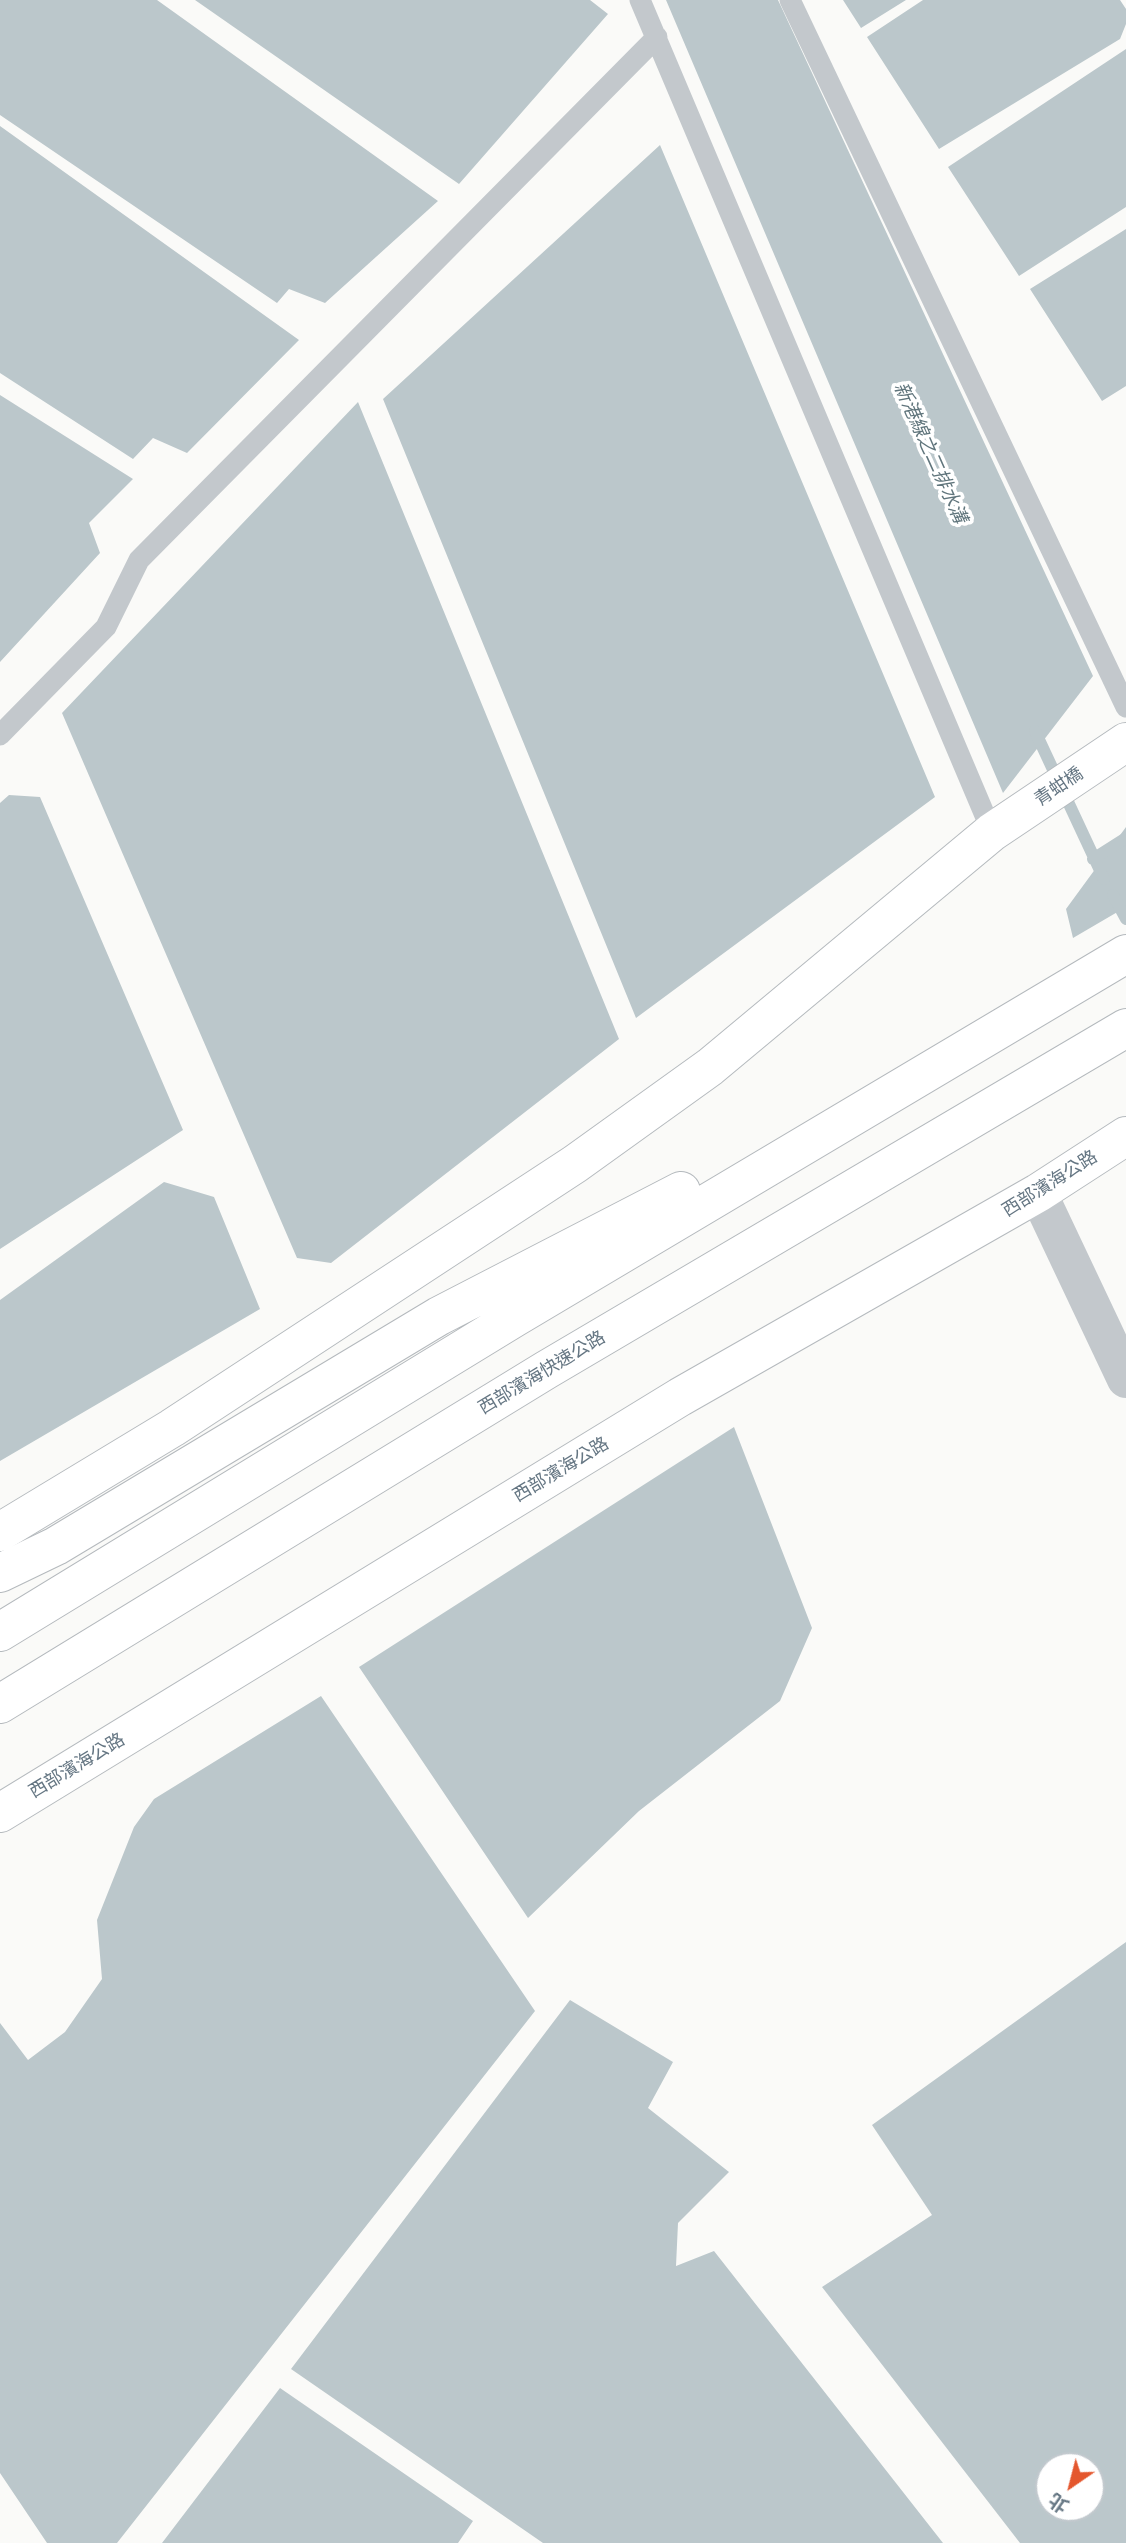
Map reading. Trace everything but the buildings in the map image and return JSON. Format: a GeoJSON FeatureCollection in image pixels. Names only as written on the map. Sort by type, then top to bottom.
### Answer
{"type":"FeatureCollection","features":[{"type":"Feature","properties":{"kind":"main road","name":"青蚶橋"},"geometry":{"type":"LineString","coordinates":[[992,832],[1126,743]]}},
{"type":"Feature","properties":{"kind":"main road"},"geometry":{"type":"LineString","coordinates":[[0,1532],[172,1428],[575,1164],[710,1067],[992,832]]}},
{"type":"Feature","properties":{"kind":"main road"},"geometry":{"type":"LineString","coordinates":[[0,1632],[514,1318],[1126,954]]}},
{"type":"Feature","properties":{"kind":"main road"},"geometry":{"type":"LineString","coordinates":[[0,1573],[56,1546],[439,1317],[1052,998]]}},
{"type":"Feature","properties":{"kind":"main road","name":"西部濱海快速公路"},"geometry":{"type":"LineString","coordinates":[[0,1704],[546,1370],[1126,1028]]}},
{"type":"Feature","properties":{"kind":"main road","name":"西部濱海公路"},"geometry":{"type":"LineString","coordinates":[[0,1812],[680,1397],[1038,1193],[1126,1136]]}},
{"type":"Feature","properties":{"kind":"street"},"geometry":{"type":"LineString","coordinates":[[1038,1193],[1126,1380]]}},
{"type":"Feature","properties":{"kind":"lane"},"geometry":{"type":"LineString","coordinates":[[640,0],[992,832]]}},
{"type":"Feature","properties":{"kind":"lane"},"geometry":{"type":"LineString","coordinates":[[790,0],[1126,707]]}},
{"type":"Feature","properties":{"kind":"lane"},"geometry":{"type":"LineString","coordinates":[[0,735],[106,627],[139,560],[657,37]]}},
{"type":"Feature","properties":{"kind":"water"},"geometry":{"type":"Polygon","coordinates":[[[0,0],[157,0],[438,201],[325,303],[289,289],[277,303],[0,115],[0,0]]]}},
{"type":"Feature","properties":{"kind":"water"},"geometry":{"type":"Polygon","coordinates":[[[195,0],[590,0],[608,14],[459,184],[195,0]]]}},
{"type":"Feature","properties":{"kind":"water"},"geometry":{"type":"Polygon","coordinates":[[[666,0],[778,0],[1093,676],[1003,793],[666,0]]]}},
{"type":"Feature","properties":{"kind":"water"},"geometry":{"type":"Polygon","coordinates":[[[843,0],[906,0],[861,28],[843,0]]]}},
{"type":"Feature","properties":{"kind":"water"},"geometry":{"type":"Polygon","coordinates":[[[923,0],[1120,0],[1126,9],[1126,24],[1120,39],[939,149],[867,37],[923,0]]]}},
{"type":"Feature","properties":{"kind":"water"},"geometry":{"type":"Polygon","coordinates":[[[1126,49],[1126,207],[1019,276],[948,167],[1126,49]]]}},
{"type":"Feature","properties":{"kind":"water"},"geometry":{"type":"Polygon","coordinates":[[[0,126],[299,340],[187,453],[153,438],[133,459],[0,373],[0,126]]]}},
{"type":"Feature","properties":{"kind":"water"},"geometry":{"type":"Polygon","coordinates":[[[660,145],[935,797],[636,1018],[383,399],[660,145]]]}},
{"type":"Feature","properties":{"kind":"water"},"geometry":{"type":"Polygon","coordinates":[[[1126,229],[1126,386],[1102,401],[1030,289],[1126,229]]]}},
{"type":"Feature","properties":{"kind":"water"},"geometry":{"type":"Polygon","coordinates":[[[0,395],[133,479],[89,523],[100,553],[0,662],[0,395]]]}},
{"type":"Feature","properties":{"kind":"water"},"geometry":{"type":"Polygon","coordinates":[[[358,402],[619,1039],[331,1263],[297,1258],[62,713],[358,402]]]}},
{"type":"Feature","properties":{"kind":"water"},"geometry":{"type":"Polygon","coordinates":[[[9,795],[40,797],[183,1130],[0,1249],[0,803],[9,795]]]}},
{"type":"Feature","properties":{"kind":"water"},"geometry":{"type":"Polygon","coordinates":[[[1126,827],[1126,907],[1073,938],[1066,909],[1126,827]]]}},
{"type":"Feature","properties":{"kind":"water"},"geometry":{"type":"Polygon","coordinates":[[[164,1182],[214,1197],[260,1309],[0,1461],[0,1300],[164,1182]]]}},
{"type":"Feature","properties":{"kind":"water"},"geometry":{"type":"Polygon","coordinates":[[[734,1427],[812,1628],[780,1701],[639,1811],[528,1918],[359,1667],[734,1427]]]}},
{"type":"Feature","properties":{"kind":"water"},"geometry":{"type":"Polygon","coordinates":[[[321,1696],[535,2011],[117,2543],[47,2543],[0,2473],[0,2023],[28,2060],[65,2032],[102,1979],[97,1920],[134,1827],[154,1799],[321,1696]]]}},
{"type":"Feature","properties":{"kind":"water"},"geometry":{"type":"Polygon","coordinates":[[[1126,1942],[1126,2543],[1020,2543],[822,2287],[932,2215],[872,2125],[1126,1942]]]}},
{"type":"Feature","properties":{"kind":"water"},"geometry":{"type":"Polygon","coordinates":[[[570,2000],[673,2062],[648,2108],[729,2172],[678,2223],[676,2266],[714,2251],[943,2543],[543,2543],[291,2369],[570,2000]]]}},
{"type":"Feature","properties":{"kind":"water"},"geometry":{"type":"Polygon","coordinates":[[[280,2388],[473,2521],[458,2543],[162,2543],[280,2388]]]}},
{"type":"Feature","properties":{"kind":"waterway","name":"新港線之二排水溝"},"geometry":{"type":"LineString","coordinates":[[1035,731],[1104,879]]}},
{"type":"Feature","properties":{"kind":"waterway"},"geometry":{"type":"LineString","coordinates":[[1093,859],[1126,838]]}},
{"type":"Feature","properties":{"kind":"waterway","name":"新港線之二排水溝"},"geometry":{"type":"LineString","coordinates":[[1113,895],[1126,919]]}}]}
